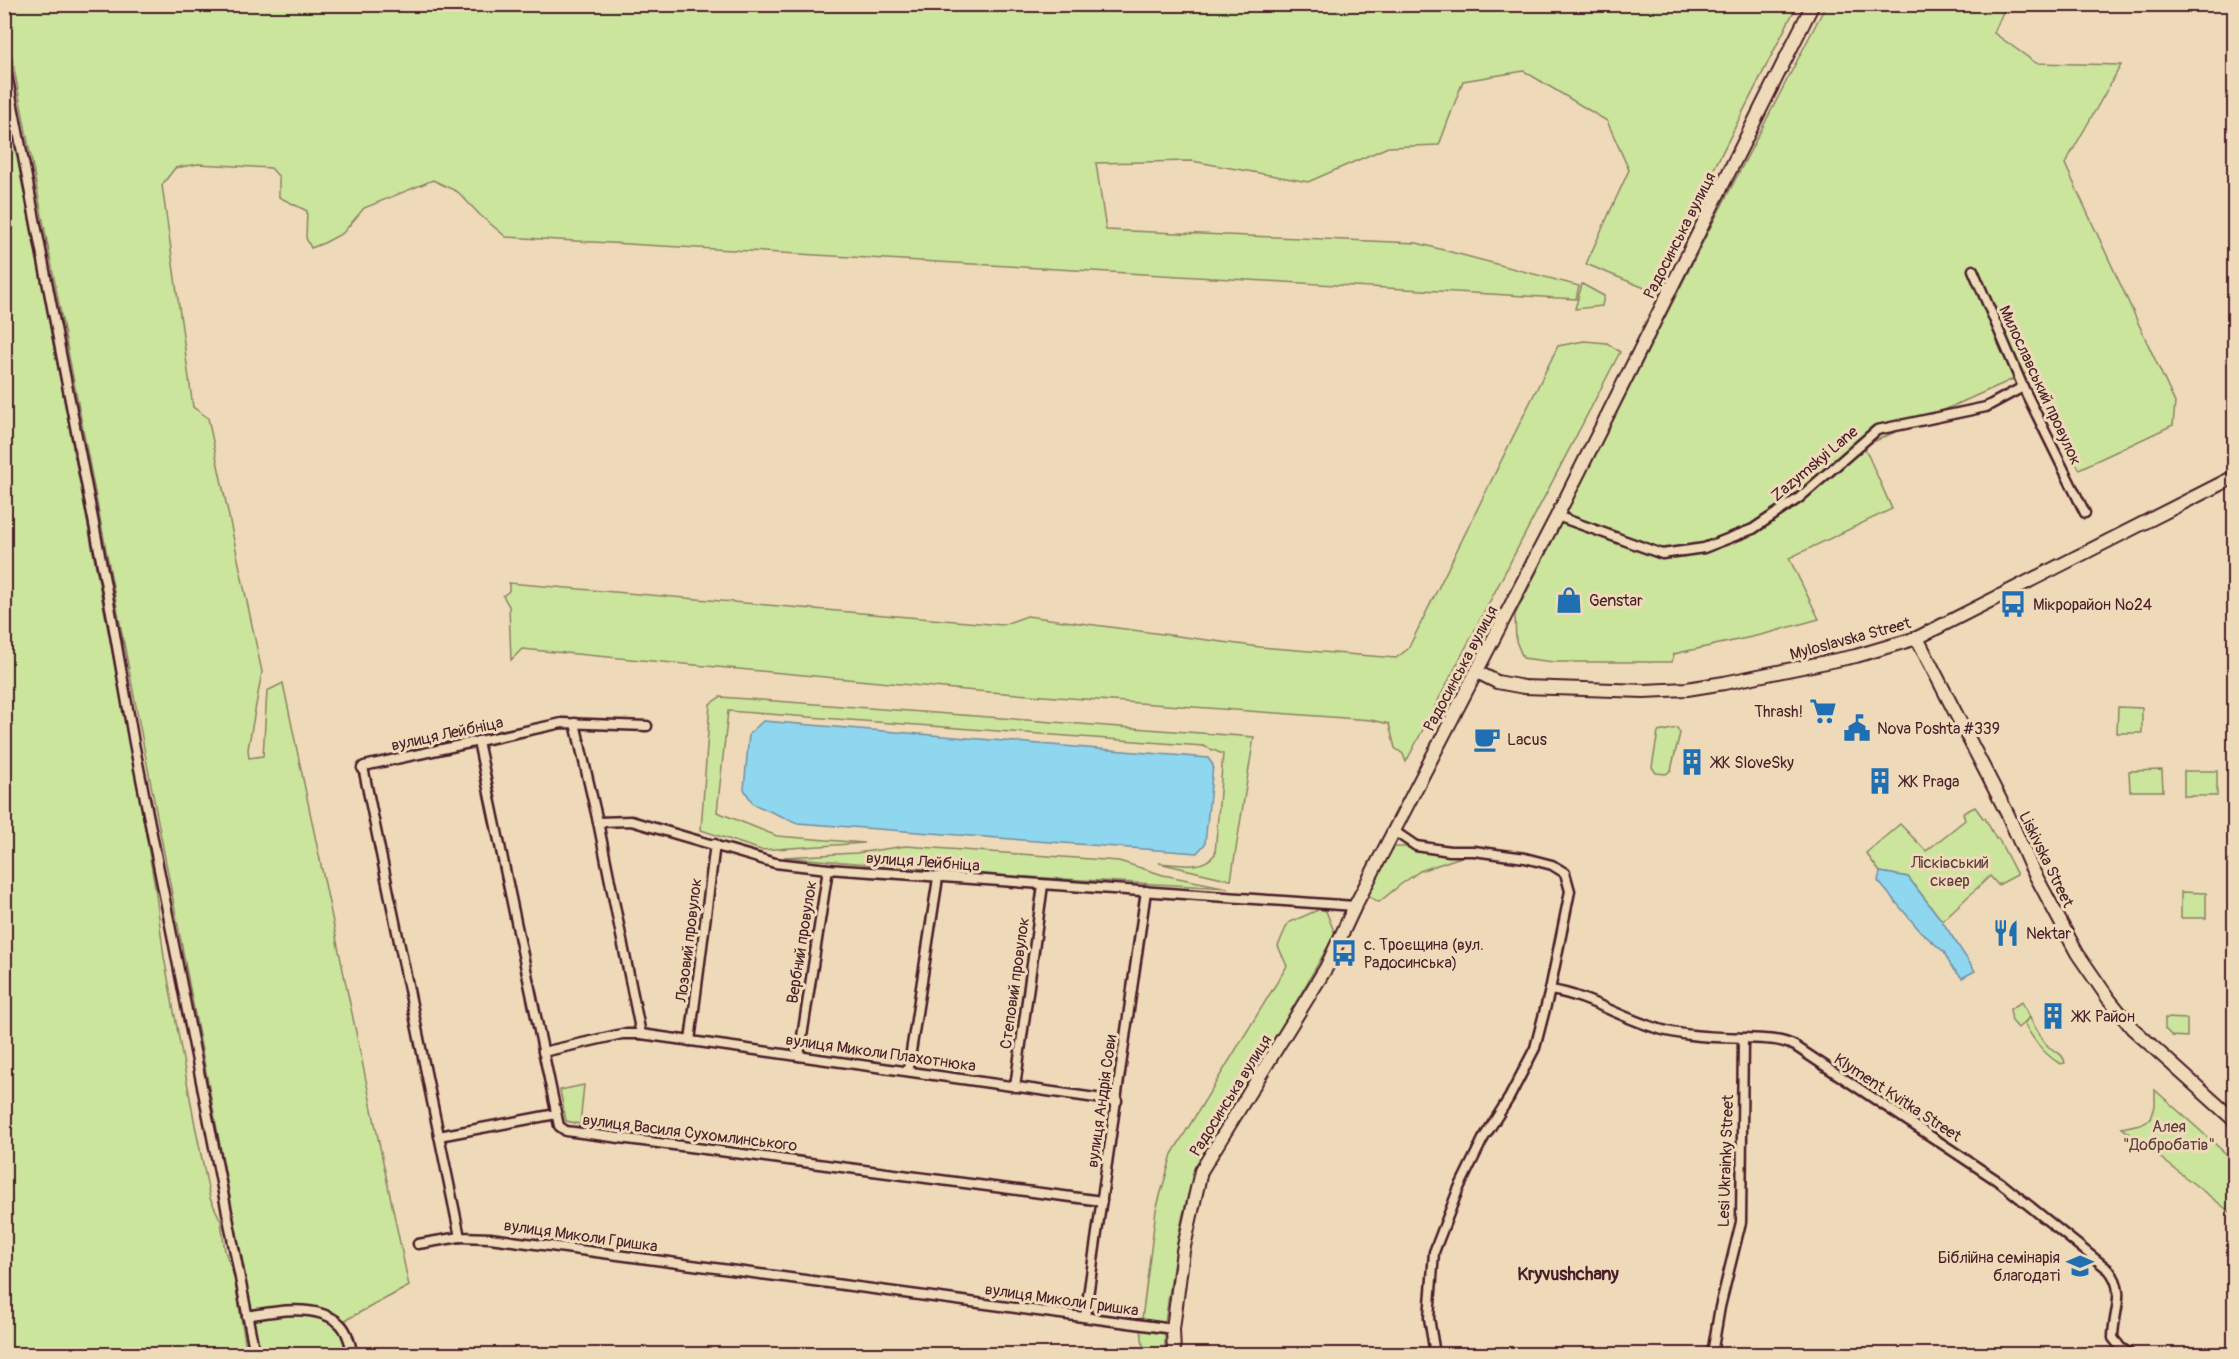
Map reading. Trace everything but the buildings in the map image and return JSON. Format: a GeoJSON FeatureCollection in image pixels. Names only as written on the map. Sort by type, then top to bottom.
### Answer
{"type":"FeatureCollection","features":[{"type":"Feature","properties":{"kind":"main road","name":"Радосинська вулиця"},"geometry":{"type":"LineString","coordinates":[[1174,1354],[1173,1329],[1183,1251],[1202,1172],[1326,968],[1355,906],[1557,516],[1813,4]]}},
{"type":"Feature","properties":{"kind":"main road","name":"Myloslavska Street"},"geometry":{"type":"LineString","coordinates":[[1478,672],[1497,682],[1524,687],[1644,692],[1687,689],[1796,670],[1856,656],[1917,638],[2235,477]]}},
{"type":"Feature","properties":{"kind":"main road","name":"Liskivska Street"},"geometry":{"type":"LineString","coordinates":[[1917,638],[2004,807],[2030,865],[2077,953],[2132,1028],[2235,1120]]}},
{"type":"Feature","properties":{"kind":"street"},"geometry":{"type":"LineString","coordinates":[[4,59],[111,612],[134,743],[255,1354]]}},
{"type":"Feature","properties":{"kind":"street","name":"Милославський провулок"},"geometry":{"type":"LineString","coordinates":[[1973,270],[2023,387],[2085,513]]}},
{"type":"Feature","properties":{"kind":"street","name":"Zazymskyi Lane"},"geometry":{"type":"LineString","coordinates":[[1557,516],[1662,554],[1704,548],[1753,530],[1799,498],[1877,430],[1986,407],[2023,387]]}},
{"type":"Feature","properties":{"kind":"street","name":"вулиця Лейбніца"},"geometry":{"type":"LineString","coordinates":[[439,1136],[362,768],[562,723],[647,726]]}},
{"type":"Feature","properties":{"kind":"street"},"geometry":{"type":"LineString","coordinates":[[575,723],[598,822],[641,1034]]}},
{"type":"Feature","properties":{"kind":"street"},"geometry":{"type":"LineString","coordinates":[[460,1237],[439,1136],[556,1114],[478,741]]}},
{"type":"Feature","properties":{"kind":"street","name":"вулиця Лейбніца"},"geometry":{"type":"LineString","coordinates":[[598,822],[631,820],[775,862],[828,869],[1355,906]]}},
{"type":"Feature","properties":{"kind":"street"},"geometry":{"type":"LineString","coordinates":[[1394,831],[1416,846],[1525,858],[1552,865],[1565,873],[1570,891],[1550,990],[1535,1048],[1509,1098],[1482,1139],[1454,1200],[1434,1252],[1429,1318],[1435,1354]]}},
{"type":"Feature","properties":{"kind":"street","name":"Лозовий провулок"},"geometry":{"type":"LineString","coordinates":[[690,1041],[715,844]]}},
{"type":"Feature","properties":{"kind":"street","name":"Вербний провулок"},"geometry":{"type":"LineString","coordinates":[[799,1056],[828,869]]}},
{"type":"Feature","properties":{"kind":"street"},"geometry":{"type":"LineString","coordinates":[[908,1071],[938,878]]}},
{"type":"Feature","properties":{"kind":"street","name":"Степовий провулок"},"geometry":{"type":"LineString","coordinates":[[1015,1086],[1043,885]]}},
{"type":"Feature","properties":{"kind":"street","name":"вулиця Андрія Сови"},"geometry":{"type":"LineString","coordinates":[[1085,1317],[1146,891]]}},
{"type":"Feature","properties":{"kind":"street","name":"Klyment Kvitka Street"},"geometry":{"type":"LineString","coordinates":[[1550,990],[1580,996],[1641,1023],[1666,1031],[1772,1039],[1795,1046],[2001,1183],[2109,1270],[2118,1280],[2119,1290],[2113,1338],[2130,1354]]}},
{"type":"Feature","properties":{"kind":"street","name":"вулиця Миколи Плахотнюка"},"geometry":{"type":"LineString","coordinates":[[543,1052],[622,1034],[641,1034],[1117,1101]]}},
{"type":"Feature","properties":{"kind":"street","name":"Lesi Ukrainky Street"},"geometry":{"type":"LineString","coordinates":[[1712,1354],[1720,1308],[1741,1222],[1743,1038]]}},
{"type":"Feature","properties":{"kind":"street","name":"вулиця Василя Сухомлинського"},"geometry":{"type":"LineString","coordinates":[[556,1114],[559,1126],[566,1131],[1102,1201]]}},
{"type":"Feature","properties":{"kind":"street","name":"вулиця Миколи Гришка"},"geometry":{"type":"LineString","coordinates":[[418,1244],[460,1237],[490,1238],[1173,1329]]}},
{"type":"Feature","properties":{"kind":"street"},"geometry":{"type":"LineString","coordinates":[[247,1316],[277,1310],[301,1310],[326,1315],[341,1324],[353,1354]]}},
{"type":"Feature","properties":{"kind":"green space"},"geometry":{"type":"Polygon","coordinates":[[[4,5],[1797,5],[1652,291],[1586,264],[1629,170],[1607,121],[1524,71],[1463,81],[1439,145],[1388,147],[1308,182],[1192,161],[1096,163],[1106,230],[1417,243],[1579,286],[1576,299],[506,237],[458,192],[433,180],[364,208],[343,233],[311,248],[306,238],[307,211],[279,197],[279,177],[271,168],[198,164],[175,168],[162,185],[193,407],[208,418],[262,672],[248,749],[249,758],[263,756],[267,691],[283,683],[409,1286],[342,1322],[345,1354],[260,1354],[5,22],[4,5]]]}},
{"type":"Feature","properties":{"kind":"green space"},"geometry":{"type":"Polygon","coordinates":[[[1826,5],[2006,5],[1994,33],[2036,63],[2121,65],[2065,164],[2175,403],[2173,425],[2079,469],[2031,371],[1864,446],[1892,509],[1789,558],[1819,619],[1765,634],[1674,654],[1672,662],[1553,662],[1523,658],[1516,641],[1515,615],[1707,234],[1826,5]]]}},
{"type":"Feature","properties":{"kind":"green space"},"geometry":{"type":"Polygon","coordinates":[[[5,90],[138,788],[164,957],[195,1125],[210,1198],[221,1221],[225,1251],[234,1276],[247,1354],[5,1354],[5,90]]]}},
{"type":"Feature","properties":{"kind":"green space"},"geometry":{"type":"Polygon","coordinates":[[[1582,284],[1604,296],[1602,306],[1575,309],[1582,284]]]}},
{"type":"Feature","properties":{"kind":"green space"},"geometry":{"type":"Polygon","coordinates":[[[1584,341],[1607,343],[1620,352],[1406,762],[1403,754],[1395,748],[1389,724],[1371,720],[976,691],[522,649],[511,660],[509,606],[503,596],[509,591],[509,583],[1002,625],[1027,616],[1260,647],[1396,658],[1408,649],[1558,346],[1584,341]]]}},
{"type":"Feature","properties":{"kind":"green space"},"geometry":{"type":"Polygon","coordinates":[[[720,697],[1254,737],[1231,880],[1159,863],[1197,865],[1215,854],[1223,754],[1203,746],[728,711],[717,812],[777,836],[864,843],[761,850],[701,830],[710,704],[720,697]]]}},
{"type":"Feature","properties":{"kind":"green space"},"geometry":{"type":"Polygon","coordinates":[[[2118,707],[2142,708],[2142,733],[2117,733],[2118,707]]]}},
{"type":"Feature","properties":{"kind":"green space"},"geometry":{"type":"Polygon","coordinates":[[[1677,728],[1680,733],[1671,770],[1666,774],[1656,773],[1652,767],[1658,732],[1677,728]]]}},
{"type":"Feature","properties":{"kind":"green space"},"geometry":{"type":"Polygon","coordinates":[[[2162,770],[2163,791],[2130,791],[2129,771],[2162,770]]]}},
{"type":"Feature","properties":{"kind":"green space"},"geometry":{"type":"Polygon","coordinates":[[[2184,771],[2217,771],[2217,796],[2184,796],[2184,771]]]}},
{"type":"Feature","properties":{"kind":"green space","name":"Лісківський сквер"},"geometry":{"type":"Polygon","coordinates":[[[1975,807],[1985,818],[1996,839],[1998,838],[2017,875],[1998,885],[1990,876],[1942,921],[1908,877],[1880,872],[1866,853],[1900,824],[1926,851],[1965,820],[1963,813],[1975,807]]]}},
{"type":"Feature","properties":{"kind":"green space"},"geometry":{"type":"Polygon","coordinates":[[[906,846],[1119,861],[1163,875],[1228,888],[1008,876],[784,857],[856,853],[906,846]]]}},
{"type":"Feature","properties":{"kind":"green space"},"geometry":{"type":"Polygon","coordinates":[[[1395,847],[1461,857],[1420,871],[1379,902],[1371,898],[1368,892],[1389,853],[1395,847]]]}},
{"type":"Feature","properties":{"kind":"green space"},"geometry":{"type":"Polygon","coordinates":[[[2181,892],[2206,893],[2206,918],[2181,918],[2181,892]]]}},
{"type":"Feature","properties":{"kind":"green space"},"geometry":{"type":"Polygon","coordinates":[[[1320,909],[1326,911],[1335,934],[1288,1016],[1199,1161],[1186,1201],[1165,1323],[1142,1319],[1156,1210],[1172,1154],[1287,966],[1278,946],[1288,923],[1320,909]]]}},
{"type":"Feature","properties":{"kind":"green space"},"geometry":{"type":"Polygon","coordinates":[[[2022,1002],[2030,1017],[2018,1028],[2012,1021],[2010,1009],[2022,1002]]]}},
{"type":"Feature","properties":{"kind":"green space"},"geometry":{"type":"Polygon","coordinates":[[[2030,1018],[2043,1041],[2061,1055],[2065,1063],[2060,1064],[2054,1060],[2035,1041],[2024,1023],[2030,1018]]]}},
{"type":"Feature","properties":{"kind":"green space"},"geometry":{"type":"Polygon","coordinates":[[[2165,1018],[2187,1019],[2187,1037],[2172,1036],[2165,1029],[2165,1018]]]}},
{"type":"Feature","properties":{"kind":"green space"},"geometry":{"type":"Polygon","coordinates":[[[584,1085],[580,1124],[566,1121],[560,1090],[584,1085]]]}},
{"type":"Feature","properties":{"kind":"green space","name":"Алея \"Добробатів\""},"geometry":{"type":"Polygon","coordinates":[[[2155,1090],[2234,1161],[2234,1215],[2122,1128],[2151,1119],[2155,1106],[2155,1090]]]}},
{"type":"Feature","properties":{"kind":"green space"},"geometry":{"type":"Polygon","coordinates":[[[1141,1329],[1165,1332],[1165,1354],[1144,1354],[1141,1329]]]}},
{"type":"Feature","properties":{"kind":"water"},"geometry":{"type":"Polygon","coordinates":[[[763,721],[1208,758],[1213,765],[1205,844],[1197,853],[797,823],[753,804],[744,789],[749,734],[763,721]]]}},
{"type":"Feature","properties":{"kind":"water"},"geometry":{"type":"Polygon","coordinates":[[[1880,872],[1908,877],[1942,921],[1975,971],[1962,978],[1951,966],[1944,952],[1921,932],[1878,881],[1880,872]]]}},
{"type":"Feature","properties":{"kind":"place","name":"Genstar"},"geometry":{"type":"Point","coordinates":[1569,600]}},
{"type":"Feature","properties":{"kind":"place","name":"Мікрорайон №24"},"geometry":{"type":"Point","coordinates":[2013,604]}},
{"type":"Feature","properties":{"kind":"place","name":"Thrash!"},"geometry":{"type":"Point","coordinates":[1823,711]}},
{"type":"Feature","properties":{"kind":"place","name":"Nova Poshta #339"},"geometry":{"type":"Point","coordinates":[1857,728]}},
{"type":"Feature","properties":{"kind":"place","name":"Lacus"},"geometry":{"type":"Point","coordinates":[1487,739]}},
{"type":"Feature","properties":{"kind":"place","name":"ЖК SloveSky"},"geometry":{"type":"Point","coordinates":[1692,762]}},
{"type":"Feature","properties":{"kind":"place","name":"ЖК Praga"},"geometry":{"type":"Point","coordinates":[1880,781]}},
{"type":"Feature","properties":{"kind":"place","name":"Nektar"},"geometry":{"type":"Point","coordinates":[2006,933]}},
{"type":"Feature","properties":{"kind":"place","name":"с. Троєщина (вул. Радосинська)"},"geometry":{"type":"Point","coordinates":[1344,953]}},
{"type":"Feature","properties":{"kind":"place","name":"ЖК Район"},"geometry":{"type":"Point","coordinates":[2053,1016]}},
{"type":"Feature","properties":{"kind":"place","name":"Біблійна семінарія благодаті"},"geometry":{"type":"Point","coordinates":[2080,1266]}},
{"type":"Feature","properties":{"kind":"district","name":"Kryvushchany"},"geometry":{"type":"Point","coordinates":[1568,1274]}}]}
